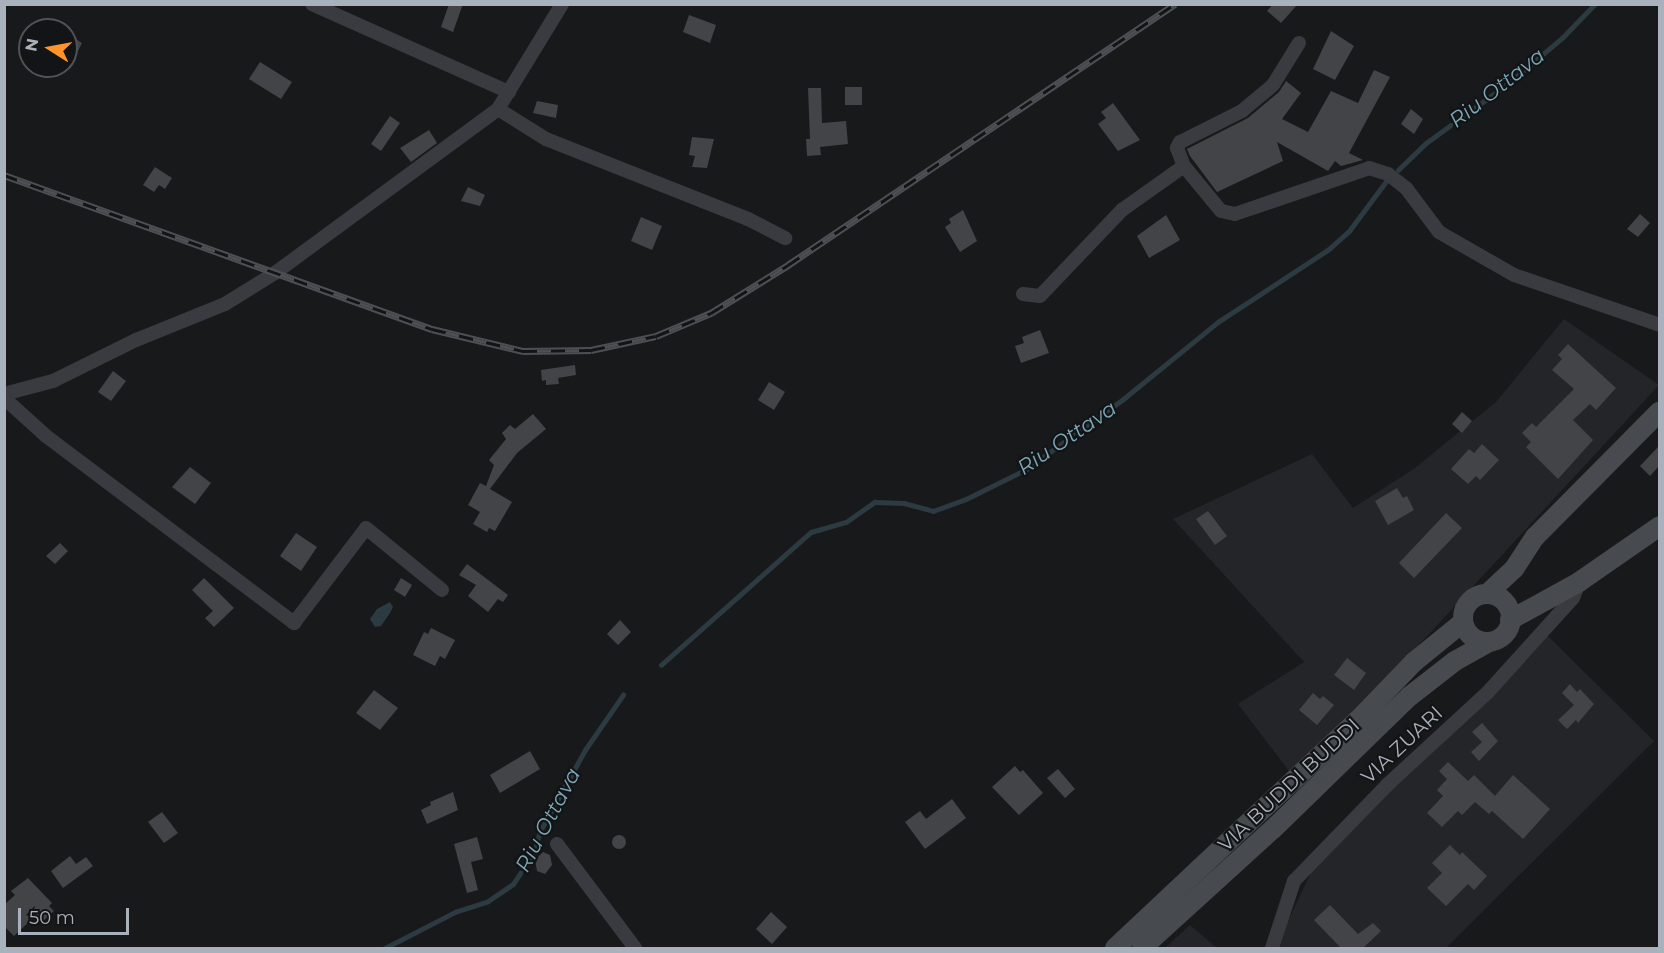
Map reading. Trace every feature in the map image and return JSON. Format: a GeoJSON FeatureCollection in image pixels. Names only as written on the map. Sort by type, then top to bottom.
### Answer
{"type":"FeatureCollection","features":[{"type":"Feature","properties":{"kind":"main road"},"geometry":{"type":"LineString","coordinates":[[1487,594],[1502,600],[1507,605],[1510,620],[1504,635],[1489,642],[1475,639],[1463,622],[1469,603],[1487,594],[1514,569],[1535,537],[1659,411]]}},
{"type":"Feature","properties":{"kind":"main road"},"geometry":{"type":"LineString","coordinates":[[1510,620],[1579,582],[1659,526]]}},
{"type":"Feature","properties":{"kind":"main road","name":"VIA BUDDI BUDDI"},"geometry":{"type":"LineString","coordinates":[[1115,948],[1363,715],[1414,662],[1447,638],[1463,622]]}},
{"type":"Feature","properties":{"kind":"main road","name":"VIA BUDDI BUDDI"},"geometry":{"type":"LineString","coordinates":[[1142,948],[1273,829],[1408,698],[1455,661],[1489,642]]}},
{"type":"Feature","properties":{"kind":"street"},"geometry":{"type":"LineString","coordinates":[[312,4],[509,92]]}},
{"type":"Feature","properties":{"kind":"street"},"geometry":{"type":"LineString","coordinates":[[442,590],[366,528],[294,623],[46,436],[6,392],[53,381],[136,340],[225,304],[275,273],[498,109],[562,4]]}},
{"type":"Feature","properties":{"kind":"street"},"geometry":{"type":"LineString","coordinates":[[1299,43],[1273,85],[1242,111],[1180,142],[1177,148],[1184,166],[1221,211],[1235,214],[1369,168],[1388,174],[1406,188],[1439,232],[1514,275],[1659,325]]}},
{"type":"Feature","properties":{"kind":"street"},"geometry":{"type":"LineString","coordinates":[[498,109],[546,139],[747,219],[785,238]]}},
{"type":"Feature","properties":{"kind":"street"},"geometry":{"type":"LineString","coordinates":[[1023,294],[1040,296],[1122,210],[1184,166]]}},
{"type":"Feature","properties":{"kind":"street","name":"VIA ZUARI"},"geometry":{"type":"LineString","coordinates":[[1272,948],[1294,881],[1387,785],[1488,692],[1574,598],[1579,582]]}},
{"type":"Feature","properties":{"kind":"street"},"geometry":{"type":"LineString","coordinates":[[557,844],[635,948]]}},
{"type":"Feature","properties":{"kind":"shaded area"},"geometry":{"type":"Polygon","coordinates":[[[1564,319],[1659,385],[1295,779],[1238,704],[1304,662],[1173,519],[1312,454],[1353,508],[1415,468],[1496,402],[1564,319]]]}},
{"type":"Feature","properties":{"kind":"shaded area"},"geometry":{"type":"Polygon","coordinates":[[[390,602],[393,607],[390,613],[381,626],[375,627],[370,619],[377,609],[390,602]]]}},
{"type":"Feature","properties":{"kind":"shaded area"},"geometry":{"type":"Polygon","coordinates":[[[1548,636],[1654,741],[1446,948],[1280,948],[1287,923],[1316,862],[1548,636]]]}},
{"type":"Feature","properties":{"kind":"shaded area"},"geometry":{"type":"Polygon","coordinates":[[[1190,925],[1217,948],[1165,948],[1190,925]]]}},
{"type":"Feature","properties":{"kind":"building"},"geometry":{"type":"Polygon","coordinates":[[[449,4],[463,4],[453,32],[441,27],[449,4]]]}},
{"type":"Feature","properties":{"kind":"building"},"geometry":{"type":"Polygon","coordinates":[[[1273,4],[1298,4],[1281,23],[1267,11],[1273,4]]]}},
{"type":"Feature","properties":{"kind":"building"},"geometry":{"type":"Polygon","coordinates":[[[689,15],[716,25],[710,43],[683,32],[689,15]]]}},
{"type":"Feature","properties":{"kind":"building"},"geometry":{"type":"Polygon","coordinates":[[[1331,31],[1354,46],[1335,80],[1313,69],[1331,31]]]}},
{"type":"Feature","properties":{"kind":"building"},"geometry":{"type":"Polygon","coordinates":[[[260,62],[292,82],[281,99],[249,79],[260,62]]]}},
{"type":"Feature","properties":{"kind":"building"},"geometry":{"type":"Polygon","coordinates":[[[1374,70],[1390,77],[1349,153],[1363,160],[1341,166],[1335,161],[1328,171],[1277,142],[1283,161],[1217,192],[1190,156],[1187,149],[1248,118],[1279,92],[1286,81],[1301,93],[1282,119],[1308,132],[1331,91],[1358,103],[1374,70]]]}},
{"type":"Feature","properties":{"kind":"building"},"geometry":{"type":"Polygon","coordinates":[[[845,87],[862,87],[862,105],[845,105],[845,87]]]}},
{"type":"Feature","properties":{"kind":"building"},"geometry":{"type":"Polygon","coordinates":[[[808,88],[821,88],[822,123],[846,121],[848,144],[820,147],[821,155],[807,156],[806,139],[810,139],[808,88]]]}},
{"type":"Feature","properties":{"kind":"building"},"geometry":{"type":"Polygon","coordinates":[[[537,101],[558,105],[556,118],[533,113],[537,101]]]}},
{"type":"Feature","properties":{"kind":"building"},"geometry":{"type":"Polygon","coordinates":[[[1113,103],[1140,140],[1118,151],[1098,124],[1106,118],[1101,112],[1113,103]]]}},
{"type":"Feature","properties":{"kind":"building"},"geometry":{"type":"Polygon","coordinates":[[[1411,109],[1423,119],[1414,134],[1401,124],[1411,109]]]}},
{"type":"Feature","properties":{"kind":"building"},"geometry":{"type":"Polygon","coordinates":[[[390,116],[400,123],[381,151],[371,144],[390,116]]]}},
{"type":"Feature","properties":{"kind":"building"},"geometry":{"type":"Polygon","coordinates":[[[429,130],[437,143],[411,162],[400,148],[429,130]]]}},
{"type":"Feature","properties":{"kind":"building"},"geometry":{"type":"Polygon","coordinates":[[[692,137],[714,139],[707,168],[692,167],[695,156],[689,155],[692,137]]]}},
{"type":"Feature","properties":{"kind":"building"},"geometry":{"type":"Polygon","coordinates":[[[155,167],[172,178],[165,189],[159,185],[154,192],[143,185],[155,167]]]}},
{"type":"Feature","properties":{"kind":"building"},"geometry":{"type":"Polygon","coordinates":[[[468,187],[485,195],[480,206],[461,201],[468,187]]]}},
{"type":"Feature","properties":{"kind":"building"},"geometry":{"type":"Polygon","coordinates":[[[963,210],[977,241],[960,252],[945,227],[951,223],[949,219],[963,210]]]}},
{"type":"Feature","properties":{"kind":"building"},"geometry":{"type":"Polygon","coordinates":[[[1640,214],[1650,223],[1638,237],[1627,229],[1640,214]]]}},
{"type":"Feature","properties":{"kind":"building"},"geometry":{"type":"Polygon","coordinates":[[[1166,215],[1180,240],[1149,258],[1137,236],[1166,215]]]}},
{"type":"Feature","properties":{"kind":"building"},"geometry":{"type":"Polygon","coordinates":[[[641,217],[662,226],[652,250],[631,241],[641,217]]]}},
{"type":"Feature","properties":{"kind":"building"},"geometry":{"type":"Polygon","coordinates":[[[1040,330],[1049,353],[1021,363],[1015,346],[1024,343],[1022,337],[1040,330]]]}},
{"type":"Feature","properties":{"kind":"building"},"geometry":{"type":"Polygon","coordinates":[[[1568,344],[1616,388],[1596,410],[1590,404],[1573,420],[1593,440],[1558,479],[1526,447],[1531,442],[1522,433],[1532,423],[1536,427],[1574,389],[1552,370],[1562,359],[1558,355],[1568,344]]]}},
{"type":"Feature","properties":{"kind":"building"},"geometry":{"type":"Polygon","coordinates":[[[575,365],[576,375],[558,378],[559,384],[546,385],[546,380],[542,381],[541,370],[575,365]]]}},
{"type":"Feature","properties":{"kind":"building"},"geometry":{"type":"Polygon","coordinates":[[[113,371],[126,381],[111,401],[98,392],[113,371]]]}},
{"type":"Feature","properties":{"kind":"building"},"geometry":{"type":"Polygon","coordinates":[[[769,382],[785,392],[774,410],[758,400],[769,382]]]}},
{"type":"Feature","properties":{"kind":"building"},"geometry":{"type":"Polygon","coordinates":[[[1462,412],[1472,421],[1462,433],[1452,424],[1462,412]]]}},
{"type":"Feature","properties":{"kind":"building"},"geometry":{"type":"Polygon","coordinates":[[[533,414],[546,429],[517,453],[490,489],[512,502],[495,531],[489,528],[487,532],[473,524],[480,512],[468,505],[480,483],[486,486],[494,465],[489,460],[506,439],[502,433],[510,425],[515,429],[533,414]]]}},
{"type":"Feature","properties":{"kind":"building"},"geometry":{"type":"Polygon","coordinates":[[[1482,444],[1499,460],[1480,480],[1476,476],[1468,484],[1451,469],[1469,449],[1474,453],[1482,444]]]}},
{"type":"Feature","properties":{"kind":"building"},"geometry":{"type":"Polygon","coordinates":[[[1659,446],[1659,466],[1650,476],[1640,466],[1659,446]]]}},
{"type":"Feature","properties":{"kind":"building"},"geometry":{"type":"Polygon","coordinates":[[[190,467],[211,483],[195,504],[172,487],[190,467]]]}},
{"type":"Feature","properties":{"kind":"building"},"geometry":{"type":"Polygon","coordinates":[[[1397,488],[1403,498],[1407,496],[1414,510],[1388,525],[1375,501],[1397,488]]]}},
{"type":"Feature","properties":{"kind":"building"},"geometry":{"type":"Polygon","coordinates":[[[1208,511],[1227,536],[1215,545],[1196,519],[1208,511]]]}},
{"type":"Feature","properties":{"kind":"building"},"geometry":{"type":"Polygon","coordinates":[[[1446,513],[1462,528],[1414,578],[1399,563],[1446,513]]]}},
{"type":"Feature","properties":{"kind":"building"},"geometry":{"type":"Polygon","coordinates":[[[296,533],[317,547],[301,571],[280,556],[296,533]]]}},
{"type":"Feature","properties":{"kind":"building"},"geometry":{"type":"Polygon","coordinates":[[[60,543],[68,551],[55,564],[46,556],[60,543]]]}},
{"type":"Feature","properties":{"kind":"building"},"geometry":{"type":"Polygon","coordinates":[[[467,564],[508,595],[503,602],[498,599],[488,612],[468,596],[476,585],[459,575],[467,564]]]}},
{"type":"Feature","properties":{"kind":"building"},"geometry":{"type":"Polygon","coordinates":[[[204,578],[234,608],[214,627],[205,618],[213,611],[192,590],[204,578]]]}},
{"type":"Feature","properties":{"kind":"building"},"geometry":{"type":"Polygon","coordinates":[[[401,578],[412,585],[405,597],[394,590],[401,578]]]}},
{"type":"Feature","properties":{"kind":"building"},"geometry":{"type":"Polygon","coordinates":[[[620,620],[631,632],[618,645],[607,634],[620,620]]]}},
{"type":"Feature","properties":{"kind":"building"},"geometry":{"type":"Polygon","coordinates":[[[431,628],[455,640],[445,659],[440,656],[435,666],[413,655],[424,632],[428,634],[431,628]]]}},
{"type":"Feature","properties":{"kind":"building"},"geometry":{"type":"Polygon","coordinates":[[[1347,658],[1366,673],[1354,690],[1334,675],[1347,658]]]}},
{"type":"Feature","properties":{"kind":"building"},"geometry":{"type":"Polygon","coordinates":[[[1570,684],[1577,692],[1580,689],[1594,704],[1578,723],[1576,720],[1567,729],[1558,720],[1574,705],[1562,693],[1570,684]]]}},
{"type":"Feature","properties":{"kind":"building"},"geometry":{"type":"Polygon","coordinates":[[[374,690],[398,708],[380,730],[356,713],[374,690]]]}},
{"type":"Feature","properties":{"kind":"building"},"geometry":{"type":"Polygon","coordinates":[[[1313,693],[1320,699],[1323,696],[1334,705],[1317,725],[1299,710],[1313,693]]]}},
{"type":"Feature","properties":{"kind":"building"},"geometry":{"type":"Polygon","coordinates":[[[1482,723],[1498,741],[1479,761],[1471,752],[1482,742],[1472,732],[1482,723]]]}},
{"type":"Feature","properties":{"kind":"building"},"geometry":{"type":"Polygon","coordinates":[[[530,751],[540,769],[500,793],[490,775],[530,751]]]}},
{"type":"Feature","properties":{"kind":"building"},"geometry":{"type":"Polygon","coordinates":[[[1448,762],[1468,781],[1474,775],[1495,796],[1513,775],[1550,809],[1523,839],[1492,811],[1489,814],[1475,802],[1462,815],[1458,811],[1442,827],[1427,813],[1443,796],[1437,790],[1447,779],[1439,771],[1448,762]]]}},
{"type":"Feature","properties":{"kind":"building"},"geometry":{"type":"Polygon","coordinates":[[[1015,766],[1020,772],[1023,770],[1043,793],[1019,815],[992,787],[1015,766]]]}},
{"type":"Feature","properties":{"kind":"building"},"geometry":{"type":"Polygon","coordinates":[[[1058,769],[1075,789],[1065,798],[1047,778],[1058,769]]]}},
{"type":"Feature","properties":{"kind":"building"},"geometry":{"type":"Polygon","coordinates":[[[453,792],[458,810],[427,824],[421,810],[431,805],[430,802],[453,792]]]}},
{"type":"Feature","properties":{"kind":"building"},"geometry":{"type":"Polygon","coordinates":[[[952,799],[966,818],[925,849],[905,822],[920,811],[926,819],[952,799]]]}},
{"type":"Feature","properties":{"kind":"building"},"geometry":{"type":"Polygon","coordinates":[[[162,812],[178,833],[164,843],[148,822],[162,812]]]}},
{"type":"Feature","properties":{"kind":"building"},"geometry":{"type":"Polygon","coordinates":[[[616,835],[622,835],[626,842],[622,849],[616,849],[612,845],[612,839],[616,835]]]}},
{"type":"Feature","properties":{"kind":"building"},"geometry":{"type":"Polygon","coordinates":[[[477,837],[483,859],[471,862],[478,890],[467,893],[454,844],[477,837]]]}},
{"type":"Feature","properties":{"kind":"building"},"geometry":{"type":"Polygon","coordinates":[[[1450,845],[1460,855],[1462,852],[1487,876],[1474,890],[1468,884],[1446,906],[1427,888],[1442,873],[1432,863],[1450,845]]]}},
{"type":"Feature","properties":{"kind":"building"},"geometry":{"type":"Polygon","coordinates":[[[543,852],[550,855],[552,865],[545,874],[537,871],[535,860],[543,852]]]}},
{"type":"Feature","properties":{"kind":"building"},"geometry":{"type":"Polygon","coordinates":[[[70,856],[76,864],[86,857],[93,866],[63,888],[51,871],[70,856]]]}},
{"type":"Feature","properties":{"kind":"building"},"geometry":{"type":"Polygon","coordinates":[[[28,878],[52,903],[49,906],[54,911],[41,923],[35,916],[14,936],[4,926],[4,905],[15,895],[11,891],[28,878]]]}},
{"type":"Feature","properties":{"kind":"building"},"geometry":{"type":"Polygon","coordinates":[[[1330,905],[1358,934],[1373,923],[1381,931],[1363,948],[1341,948],[1314,920],[1330,905]]]}},
{"type":"Feature","properties":{"kind":"building"},"geometry":{"type":"Polygon","coordinates":[[[771,912],[787,927],[772,944],[756,929],[771,912]]]}},
{"type":"Feature","properties":{"kind":"waterway","name":"Riu Ottava"},"geometry":{"type":"LineString","coordinates":[[1398,170],[1426,143],[1506,85],[1562,38],[1595,4]]}},
{"type":"Feature","properties":{"kind":"waterway","name":"Riu Ottava"},"geometry":{"type":"LineString","coordinates":[[661,665],[811,532],[846,522],[875,502],[904,503],[933,511],[966,499],[1025,470],[1122,400],[1218,322],[1329,249],[1349,231],[1387,180]]}},
{"type":"Feature","properties":{"kind":"waterway","name":"Riu Ottava"},"geometry":{"type":"LineString","coordinates":[[385,948],[455,912],[488,901],[513,884],[535,851],[539,833],[585,750],[623,695]]}},
{"type":"Feature","properties":{"kind":"railway"},"geometry":{"type":"LineString","coordinates":[[4,175],[432,329],[523,351],[591,350],[656,336],[711,313],[788,265],[1175,4]]}}]}
